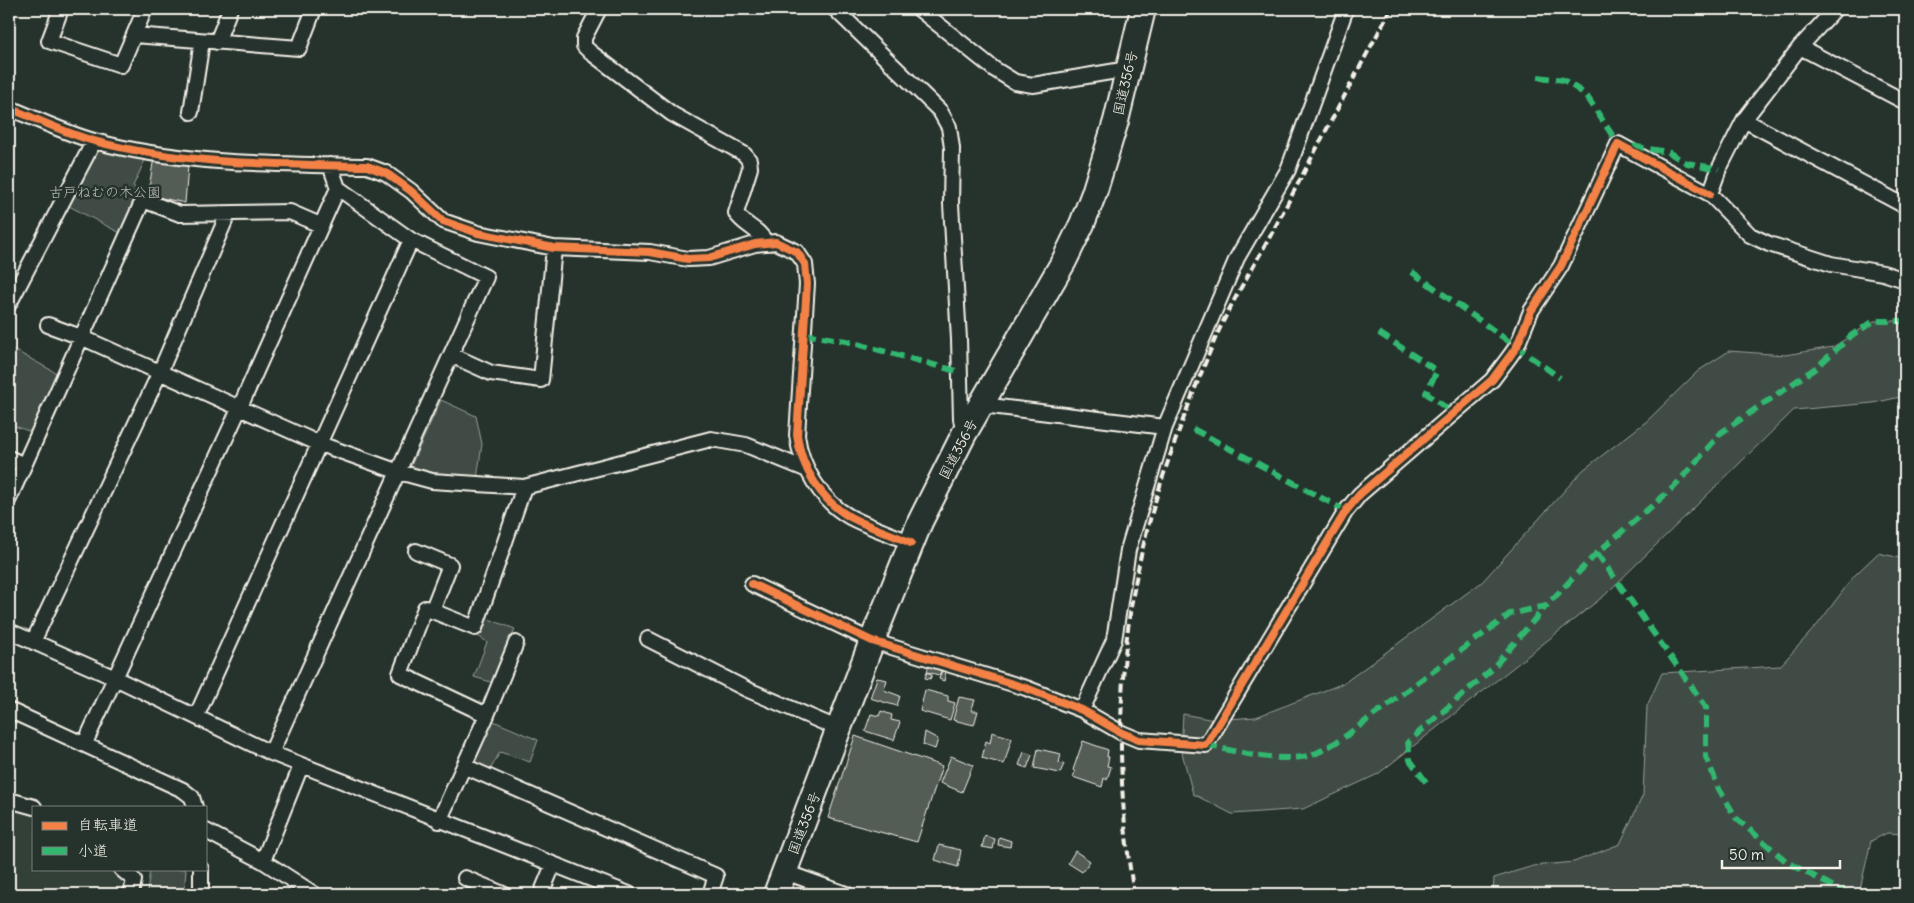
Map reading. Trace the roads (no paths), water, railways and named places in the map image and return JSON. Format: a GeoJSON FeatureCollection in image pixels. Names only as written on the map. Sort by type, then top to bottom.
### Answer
{"type":"FeatureCollection","features":[{"type":"Feature","properties":{"kind":"highway","name":"国道356号"},"geometry":{"type":"LineString","coordinates":[[776,894],[840,729],[872,640],[911,543],[964,434],[1064,261],[1082,224],[1105,159],[1143,9]]}},
{"type":"Feature","properties":{"kind":"street"},"geometry":{"type":"LineString","coordinates":[[61,9],[49,41],[121,65],[145,9]]}},
{"type":"Feature","properties":{"kind":"street"},"geometry":{"type":"LineString","coordinates":[[216,42],[230,9]]}},
{"type":"Feature","properties":{"kind":"street"},"geometry":{"type":"LineString","coordinates":[[134,35],[299,48],[314,9]]}},
{"type":"Feature","properties":{"kind":"street"},"geometry":{"type":"LineString","coordinates":[[599,9],[584,38],[584,46],[672,114],[744,154],[749,160],[750,168],[736,213],[741,222],[762,235],[766,243]]}},
{"type":"Feature","properties":{"kind":"street"},"geometry":{"type":"LineString","coordinates":[[835,9],[940,111],[949,127],[952,148],[951,204],[959,340],[961,419],[964,434]]}},
{"type":"Feature","properties":{"kind":"street"},"geometry":{"type":"LineString","coordinates":[[918,9],[994,69],[1015,82],[1033,86],[1128,69]]}},
{"type":"Feature","properties":{"kind":"street"},"geometry":{"type":"LineString","coordinates":[[1082,710],[1114,640],[1128,550],[1165,427],[1237,258],[1288,170],[1346,9]]}},
{"type":"Feature","properties":{"kind":"street"},"geometry":{"type":"LineString","coordinates":[[1710,194],[1719,169],[1744,120],[1800,47],[1835,9]]}},
{"type":"Feature","properties":{"kind":"street"},"geometry":{"type":"LineString","coordinates":[[190,112],[202,41]]}},
{"type":"Feature","properties":{"kind":"street"},"geometry":{"type":"LineString","coordinates":[[1800,47],[1905,102]]}},
{"type":"Feature","properties":{"kind":"street"},"geometry":{"type":"LineString","coordinates":[[9,108],[94,141],[223,162],[367,166],[386,173],[411,190],[443,221],[459,228],[554,248],[650,252],[688,259],[709,258],[755,244],[776,242],[798,252],[805,264],[808,284],[797,435],[799,451],[805,469],[830,500],[849,516],[911,543]]}},
{"type":"Feature","properties":{"kind":"street"},"geometry":{"type":"LineString","coordinates":[[1744,120],[1905,206]]}},
{"type":"Feature","properties":{"kind":"street"},"geometry":{"type":"LineString","coordinates":[[9,304],[94,141]]}},
{"type":"Feature","properties":{"kind":"street"},"geometry":{"type":"LineString","coordinates":[[752,584],[872,640],[1026,688],[1082,710],[1122,733],[1139,740],[1206,745],[1346,511],[1360,494],[1492,380],[1510,356],[1530,311],[1561,266],[1618,144],[1710,194],[1750,235],[1768,244],[1831,264],[1882,273],[1905,280]]}},
{"type":"Feature","properties":{"kind":"street"},"geometry":{"type":"LineString","coordinates":[[271,754],[400,472],[486,277],[411,240],[338,188],[330,165]]}},
{"type":"Feature","properties":{"kind":"street"},"geometry":{"type":"LineString","coordinates":[[84,743],[240,407],[338,188]]}},
{"type":"Feature","properties":{"kind":"street"},"geometry":{"type":"LineString","coordinates":[[9,499],[143,200],[180,214],[290,212],[320,225]]}},
{"type":"Feature","properties":{"kind":"street"},"geometry":{"type":"LineString","coordinates":[[33,642],[160,372],[228,214]]}},
{"type":"Feature","properties":{"kind":"street"},"geometry":{"type":"LineString","coordinates":[[196,717],[411,240]]}},
{"type":"Feature","properties":{"kind":"street"},"geometry":{"type":"LineString","coordinates":[[451,355],[491,373],[541,380],[554,248]]}},
{"type":"Feature","properties":{"kind":"street"},"geometry":{"type":"LineString","coordinates":[[48,325],[80,337],[240,407],[320,444],[432,481],[524,487],[711,439],[746,445],[805,469]]}},
{"type":"Feature","properties":{"kind":"street"},"geometry":{"type":"LineString","coordinates":[[982,405],[1165,427]]}},
{"type":"Feature","properties":{"kind":"street"},"geometry":{"type":"LineString","coordinates":[[9,458],[24,465]]}},
{"type":"Feature","properties":{"kind":"street"},"geometry":{"type":"LineString","coordinates":[[487,716],[400,674],[425,608],[475,628],[524,487]]}},
{"type":"Feature","properties":{"kind":"street"},"geometry":{"type":"LineString","coordinates":[[416,551],[450,565],[432,610]]}},
{"type":"Feature","properties":{"kind":"street"},"geometry":{"type":"LineString","coordinates":[[9,632],[114,678],[271,754],[629,894]]}},
{"type":"Feature","properties":{"kind":"street"},"geometry":{"type":"LineString","coordinates":[[648,639],[746,689],[840,729]]}},
{"type":"Feature","properties":{"kind":"street"},"geometry":{"type":"LineString","coordinates":[[439,821],[487,716],[516,644]]}},
{"type":"Feature","properties":{"kind":"street"},"geometry":{"type":"LineString","coordinates":[[9,710],[183,790],[192,797],[195,806]]}},
{"type":"Feature","properties":{"kind":"street"},"geometry":{"type":"LineString","coordinates":[[263,861],[300,766]]}},
{"type":"Feature","properties":{"kind":"street"},"geometry":{"type":"LineString","coordinates":[[464,766],[716,876],[710,894]]}},
{"type":"Feature","properties":{"kind":"street"},"geometry":{"type":"LineString","coordinates":[[9,800],[32,806]]}},
{"type":"Feature","properties":{"kind":"street"},"geometry":{"type":"LineString","coordinates":[[208,832],[263,861],[314,894]]}},
{"type":"Feature","properties":{"kind":"street"},"geometry":{"type":"LineString","coordinates":[[541,894],[553,865]]}},
{"type":"Feature","properties":{"kind":"street"},"geometry":{"type":"LineString","coordinates":[[122,870],[134,880],[131,894]]}},
{"type":"Feature","properties":{"kind":"street"},"geometry":{"type":"LineString","coordinates":[[201,870],[201,894]]}},
{"type":"Feature","properties":{"kind":"street"},"geometry":{"type":"LineString","coordinates":[[785,872],[846,894]]}},
{"type":"Feature","properties":{"kind":"street"},"geometry":{"type":"LineString","coordinates":[[465,878],[504,894]]}},
{"type":"Feature","properties":{"kind":"railway"},"geometry":{"type":"LineString","coordinates":[[1134,894],[1124,813],[1121,731],[1122,690],[1131,609],[1138,569],[1152,512],[1180,427],[1219,329],[1391,9]]}},
{"type":"Feature","properties":{"kind":"park label","name":"古戸ねむの木公園"},"geometry":{"type":"Point","coordinates":[105,192]}}]}
